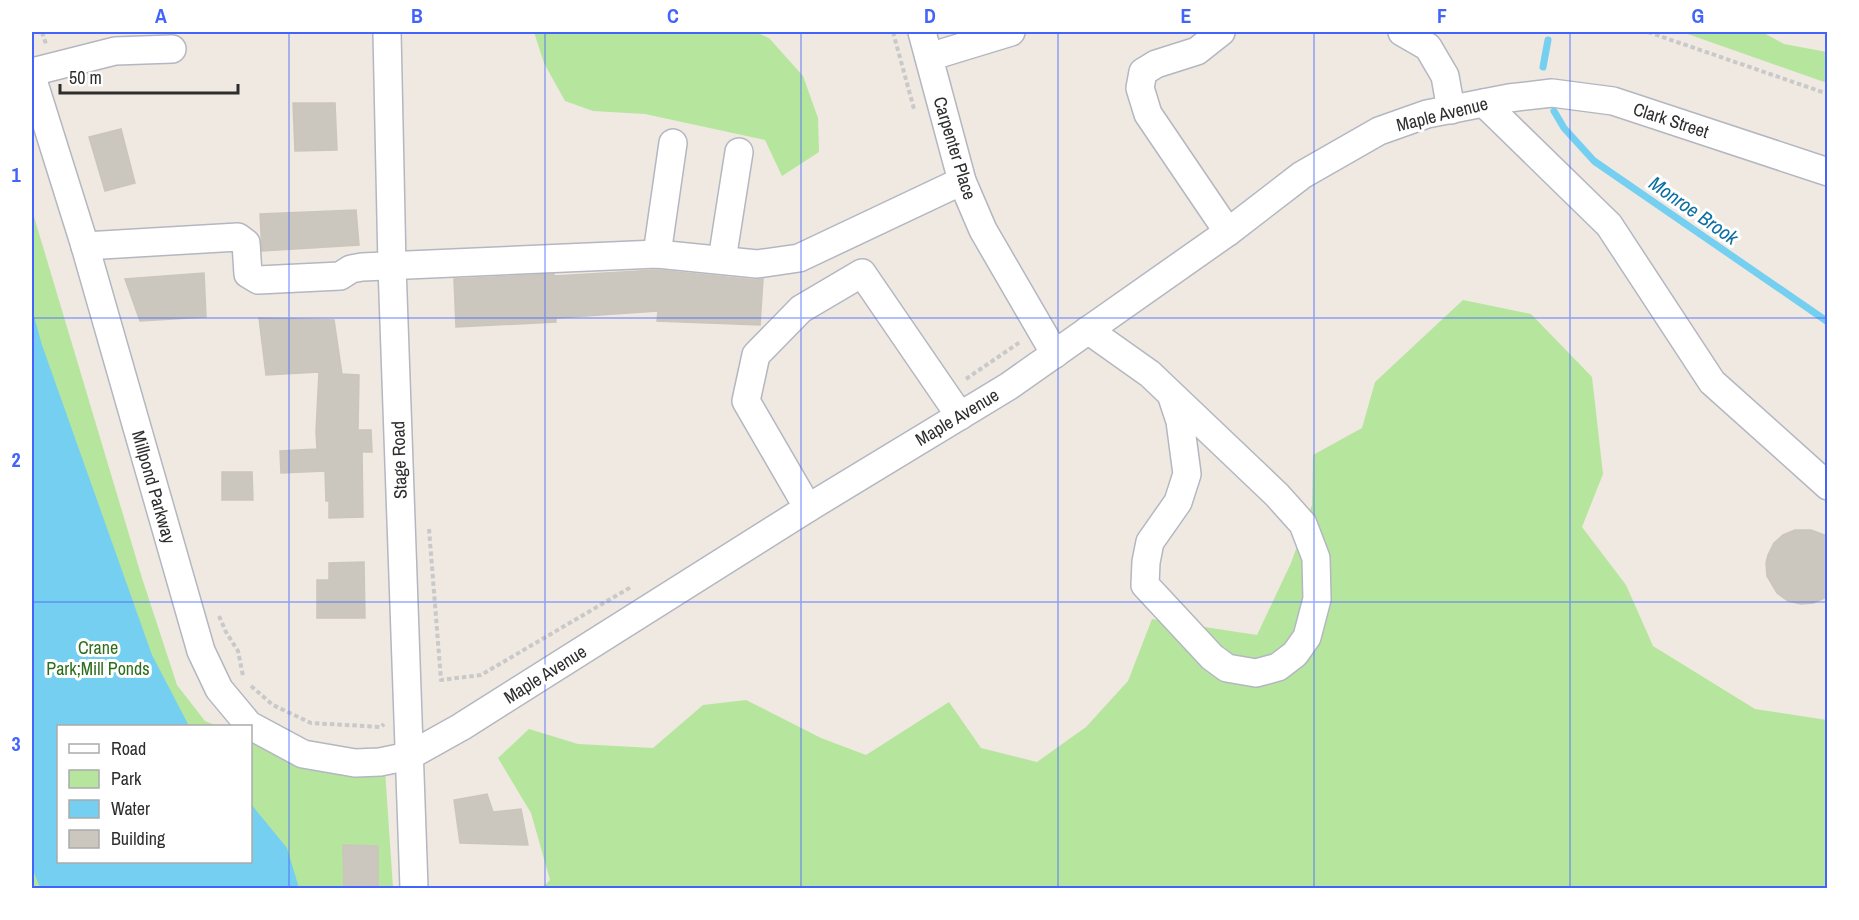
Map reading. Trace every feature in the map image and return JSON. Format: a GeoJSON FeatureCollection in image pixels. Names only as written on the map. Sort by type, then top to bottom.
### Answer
{"type":"FeatureCollection","features":[{"type":"Feature","properties":{"kind":"street","name":"Stage Road"},"geometry":{"type":"LineString","coordinates":[[387,32],[392,266],[414,888]]}},
{"type":"Feature","properties":{"kind":"street","name":"Carpenter Place"},"geometry":{"type":"LineString","coordinates":[[922,32],[962,181],[983,230],[1055,354]]}},
{"type":"Feature","properties":{"kind":"street"},"geometry":{"type":"LineString","coordinates":[[929,57],[1011,32]]}},
{"type":"Feature","properties":{"kind":"street"},"geometry":{"type":"LineString","coordinates":[[1221,32],[1197,51],[1156,64],[1143,72],[1140,88],[1148,114],[1228,232]]}},
{"type":"Feature","properties":{"kind":"street"},"geometry":{"type":"LineString","coordinates":[[1402,32],[1428,47],[1445,76],[1451,110]]}},
{"type":"Feature","properties":{"kind":"street"},"geometry":{"type":"LineString","coordinates":[[39,72],[115,51],[172,49]]}},
{"type":"Feature","properties":{"kind":"street","name":"Millpond Parkway"},"geometry":{"type":"LineString","coordinates":[[39,72],[85,246],[201,651],[219,689],[249,725]]}},
{"type":"Feature","properties":{"kind":"street","name":"Clark Street"},"geometry":{"type":"LineString","coordinates":[[1496,101],[1552,93],[1613,101],[1827,172]]}},
{"type":"Feature","properties":{"kind":"street"},"geometry":{"type":"LineString","coordinates":[[1496,101],[1609,225],[1712,382],[1827,486]]}},
{"type":"Feature","properties":{"kind":"street","name":"Maple Avenue"},"geometry":{"type":"LineString","coordinates":[[409,756],[461,727],[808,507],[1009,386],[1228,232],[1302,175],[1379,131],[1427,114],[1496,101]]}},
{"type":"Feature","properties":{"kind":"street"},"geometry":{"type":"LineString","coordinates":[[657,254],[673,143]]}},
{"type":"Feature","properties":{"kind":"street"},"geometry":{"type":"LineString","coordinates":[[722,261],[739,152]]}},
{"type":"Feature","properties":{"kind":"street"},"geometry":{"type":"LineString","coordinates":[[85,246],[238,237],[246,243],[248,274],[258,280],[340,276],[351,269],[392,266],[657,254],[757,264],[799,258],[962,181]]}},
{"type":"Feature","properties":{"kind":"street"},"geometry":{"type":"LineString","coordinates":[[808,507],[746,401],[756,355],[801,309],[862,273],[960,416]]}},
{"type":"Feature","properties":{"kind":"street"},"geometry":{"type":"LineString","coordinates":[[1089,330],[1150,374],[1171,394],[1277,495],[1303,524],[1316,558],[1317,599],[1307,637],[1295,654],[1278,667],[1256,673],[1227,668],[1212,657],[1145,585],[1150,542],[1178,502],[1187,474],[1180,421],[1171,394]]}},
{"type":"Feature","properties":{"kind":"street","name":"Millpond Parkway"},"geometry":{"type":"LineString","coordinates":[[252,727],[303,754],[355,763],[380,762],[409,756]]}},
{"type":"Feature","properties":{"kind":"path"},"geometry":{"type":"LineString","coordinates":[[39,72],[42,32]]}},
{"type":"Feature","properties":{"kind":"path"},"geometry":{"type":"LineString","coordinates":[[893,32],[917,118]]}},
{"type":"Feature","properties":{"kind":"path"},"geometry":{"type":"LineString","coordinates":[[1648,32],[1827,94]]}},
{"type":"Feature","properties":{"kind":"path"},"geometry":{"type":"LineString","coordinates":[[945,394],[1020,342],[1015,332]]}},
{"type":"Feature","properties":{"kind":"path"},"geometry":{"type":"LineString","coordinates":[[429,528],[441,680],[480,675],[635,585]]}},
{"type":"Feature","properties":{"kind":"path"},"geometry":{"type":"LineString","coordinates":[[218,611],[226,632],[238,651],[243,678]]}},
{"type":"Feature","properties":{"kind":"path"},"geometry":{"type":"LineString","coordinates":[[251,685],[273,705],[311,723],[381,727],[386,723]]}},
{"type":"Feature","properties":{"kind":"green space"},"geometry":{"type":"Polygon","coordinates":[[[534,32],[755,32],[769,38],[803,76],[818,118],[819,152],[782,176],[765,140],[645,114],[593,111],[565,101],[544,63],[534,32]]]}},
{"type":"Feature","properties":{"kind":"green space"},"geometry":{"type":"Polygon","coordinates":[[[1682,32],[1762,32],[1784,44],[1827,52],[1827,83],[1682,32]]]}},
{"type":"Feature","properties":{"kind":"green space","name":"Crane Park;Mill Ponds"},"geometry":{"type":"Polygon","coordinates":[[[32,210],[142,578],[177,685],[205,721],[215,725],[57,725],[57,863],[252,863],[252,742],[278,754],[385,770],[393,888],[32,888],[32,210]]]}},
{"type":"Feature","properties":{"kind":"green space"},"geometry":{"type":"Polygon","coordinates":[[[1463,300],[1531,314],[1592,377],[1603,474],[1582,527],[1626,585],[1653,646],[1755,709],[1827,720],[1827,888],[542,888],[550,880],[531,813],[498,758],[529,729],[578,744],[653,748],[703,705],[746,700],[821,738],[866,755],[949,702],[981,748],[1037,762],[1086,727],[1128,681],[1152,619],[1257,635],[1291,563],[1312,505],[1313,455],[1362,428],[1375,382],[1463,300]]]}},
{"type":"Feature","properties":{"kind":"water","name":"Crane Park;Mill Ponds"},"geometry":{"type":"Polygon","coordinates":[[[32,309],[42,345],[152,655],[188,725],[57,725],[57,863],[252,863],[252,805],[287,848],[299,888],[43,888],[39,885],[32,868],[32,309]]]}},
{"type":"Feature","properties":{"kind":"building"},"geometry":{"type":"Polygon","coordinates":[[[293,103],[335,103],[337,150],[295,151],[293,103]]]}},
{"type":"Feature","properties":{"kind":"building"},"geometry":{"type":"Polygon","coordinates":[[[121,129],[135,183],[105,191],[89,137],[121,129]]]}},
{"type":"Feature","properties":{"kind":"building"},"geometry":{"type":"Polygon","coordinates":[[[356,210],[359,245],[262,251],[260,214],[356,210]]]}},
{"type":"Feature","properties":{"kind":"building"},"geometry":{"type":"Polygon","coordinates":[[[657,270],[763,279],[760,325],[657,321],[658,311],[556,318],[556,322],[456,327],[454,279],[657,270]]]}},
{"type":"Feature","properties":{"kind":"building"},"geometry":{"type":"Polygon","coordinates":[[[204,273],[206,317],[140,321],[125,279],[204,273]]]}},
{"type":"Feature","properties":{"kind":"building"},"geometry":{"type":"Polygon","coordinates":[[[259,318],[334,320],[342,374],[359,375],[358,430],[371,430],[372,452],[362,452],[363,517],[329,518],[325,471],[281,473],[280,451],[317,449],[319,372],[266,375],[259,318]]]}},
{"type":"Feature","properties":{"kind":"building"},"geometry":{"type":"Polygon","coordinates":[[[222,472],[252,472],[253,500],[222,500],[222,472]]]}},
{"type":"Feature","properties":{"kind":"building"},"geometry":{"type":"Polygon","coordinates":[[[1795,530],[1811,530],[1827,536],[1827,597],[1813,603],[1801,604],[1788,601],[1777,593],[1767,576],[1766,563],[1774,543],[1783,535],[1795,530]]]}},
{"type":"Feature","properties":{"kind":"building"},"geometry":{"type":"Polygon","coordinates":[[[364,562],[365,618],[317,618],[317,580],[329,580],[329,563],[364,562]]]}},
{"type":"Feature","properties":{"kind":"building"},"geometry":{"type":"Polygon","coordinates":[[[487,794],[493,812],[521,809],[528,845],[460,843],[454,800],[487,794]]]}},
{"type":"Feature","properties":{"kind":"building"},"geometry":{"type":"Polygon","coordinates":[[[343,845],[378,846],[378,888],[344,888],[343,845]]]}},
{"type":"Feature","properties":{"kind":"waterway","name":"Monroe Brook"},"geometry":{"type":"LineString","coordinates":[[1543,67],[1548,40]]}},
{"type":"Feature","properties":{"kind":"waterway","name":"Monroe Brook"},"geometry":{"type":"LineString","coordinates":[[1554,111],[1564,128],[1594,161],[1828,322]]}}]}
